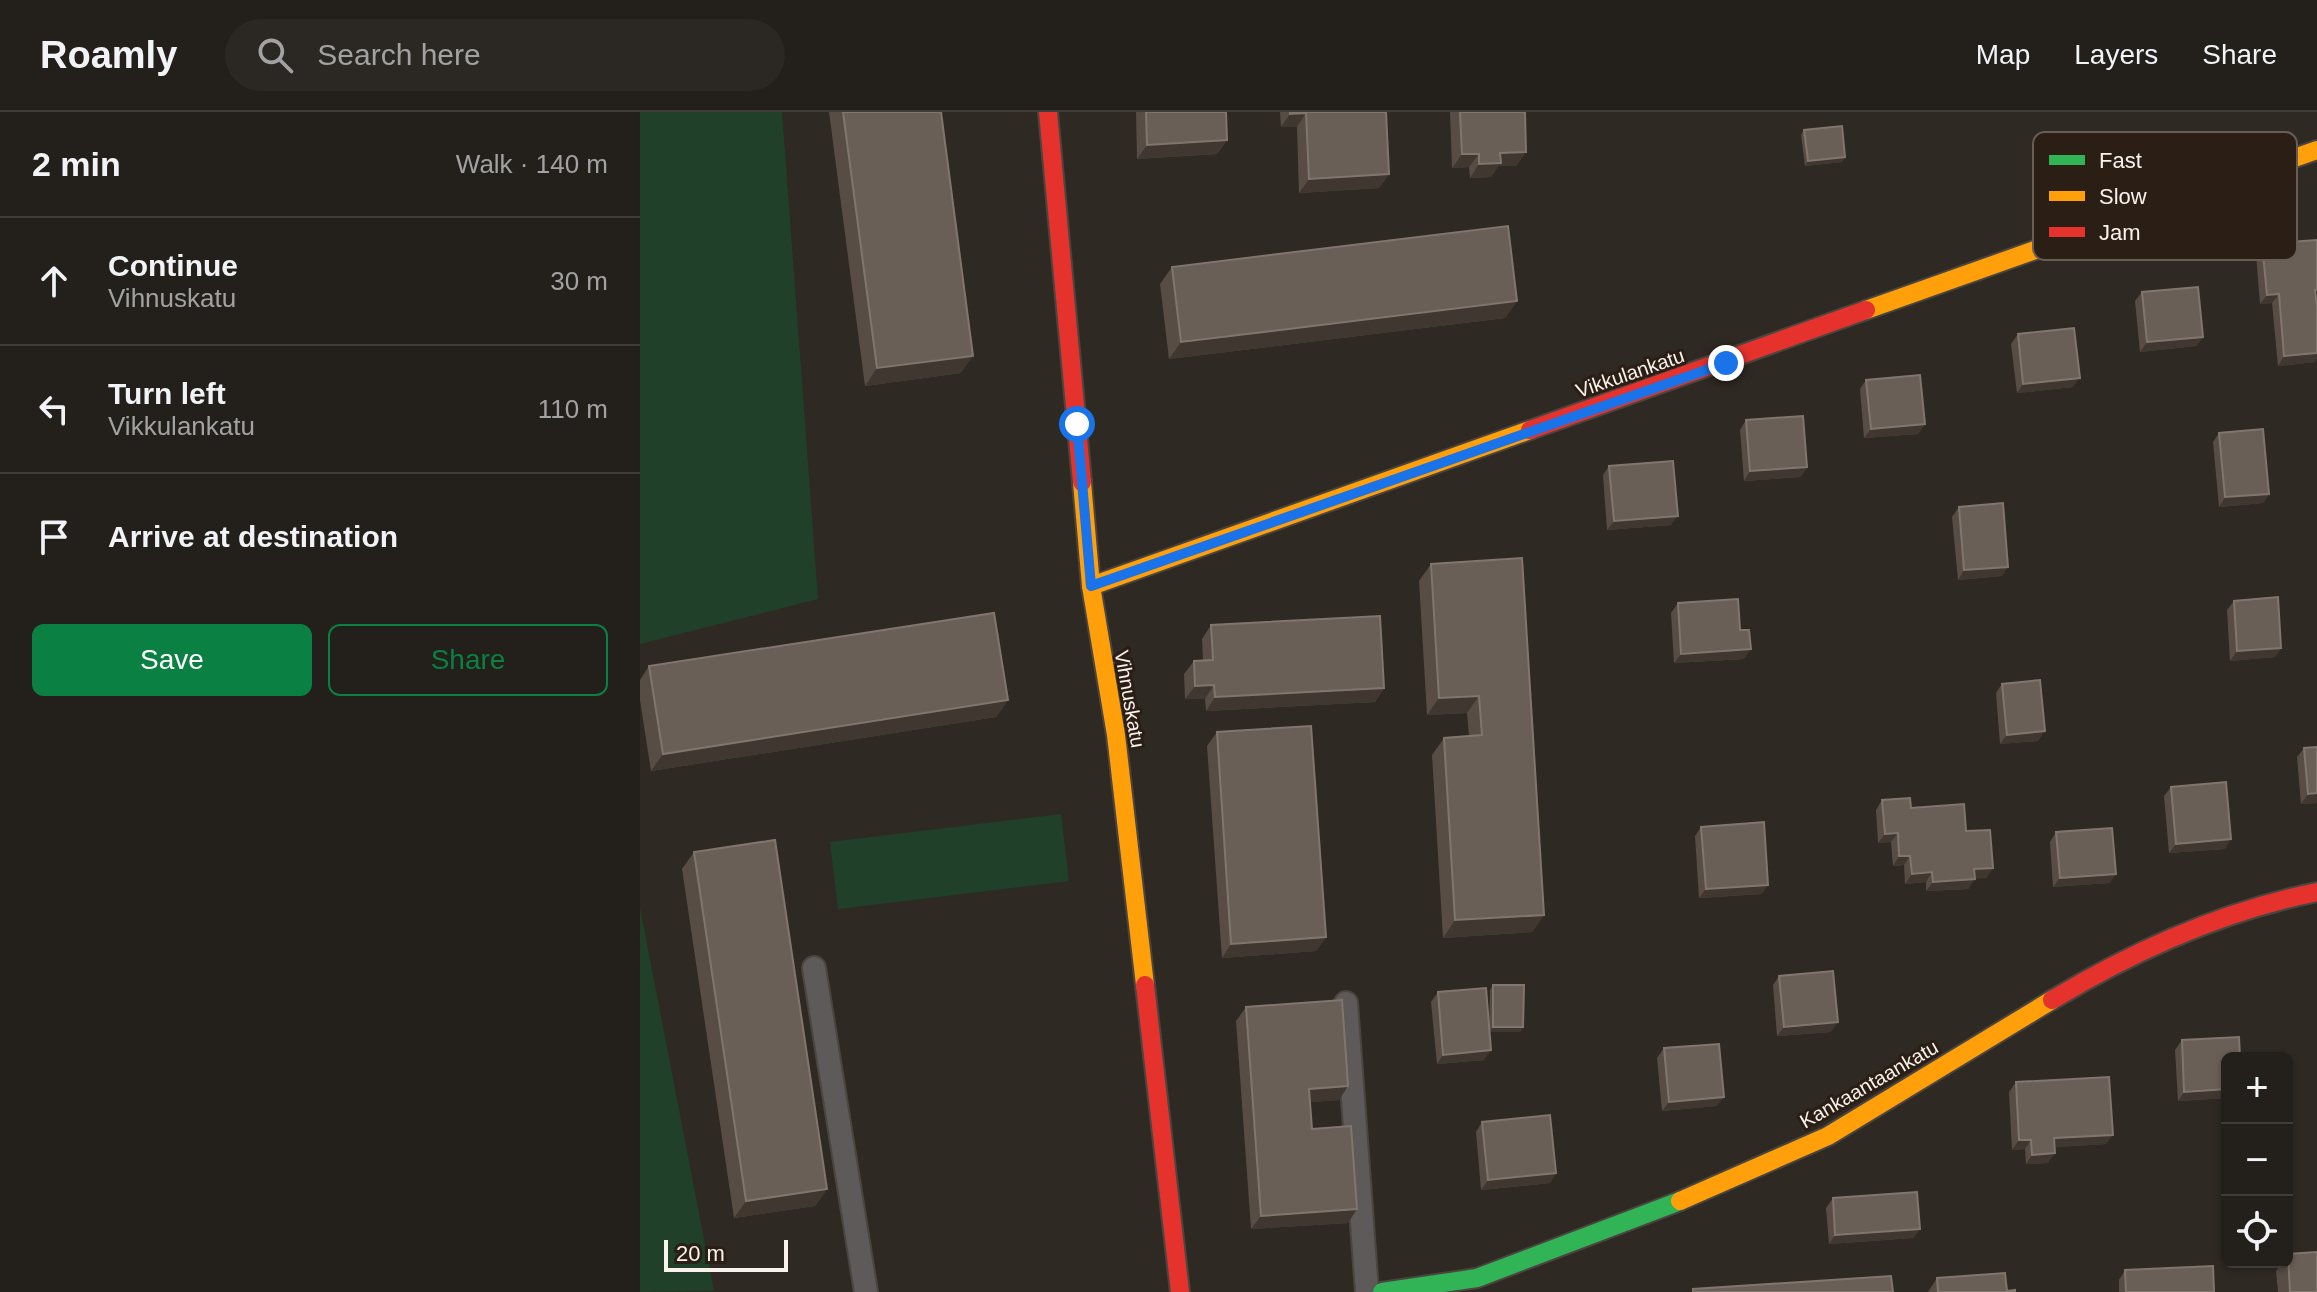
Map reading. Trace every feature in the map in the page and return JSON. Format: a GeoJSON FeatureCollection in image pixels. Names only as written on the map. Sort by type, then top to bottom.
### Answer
{"type":"FeatureCollection","features":[{"type":"Feature","properties":{"kind":"street","name":"Vihnuskatu"},"geometry":{"type":"LineString","coordinates":[[1048,112],[1091,586],[1099,649],[1116,735],[1180,1292]]}},
{"type":"Feature","properties":{"kind":"street","name":"Vikkulankatu"},"geometry":{"type":"LineString","coordinates":[[2297,157],[2317,150]]}},
{"type":"Feature","properties":{"kind":"street","name":"Vikkulankatu"},"geometry":{"type":"LineString","coordinates":[[1091,586],[2033,251]]}},
{"type":"Feature","properties":{"kind":"street","name":"Kankaantaankatu"},"geometry":{"type":"LineString","coordinates":[[1382,1292],[1477,1278],[1638,1220],[1828,1136],[2069,990],[2160,943],[2254,905],[2317,892]]}},
{"type":"Feature","properties":{"kind":"lane"},"geometry":{"type":"LineString","coordinates":[[814,968],[866,1292]]}},
{"type":"Feature","properties":{"kind":"lane"},"geometry":{"type":"LineString","coordinates":[[1346,1003],[1367,1292]]}},
{"type":"Feature","properties":{"kind":"green space"},"geometry":{"type":"Polygon","coordinates":[[[640,112],[782,112],[818,599],[640,644],[640,112]]]}},
{"type":"Feature","properties":{"kind":"green space"},"geometry":{"type":"Polygon","coordinates":[[[1061,814],[1069,881],[838,909],[830,842],[1061,814]]]}},
{"type":"Feature","properties":{"kind":"green space"},"geometry":{"type":"Polygon","coordinates":[[[640,908],[714,1291],[640,1292],[640,908]]]}},
{"type":"Feature","properties":{"kind":"building"},"geometry":{"type":"Polygon","coordinates":[[[843,112],[941,112],[973,356],[877,368],[843,112]]]}},
{"type":"Feature","properties":{"kind":"building"},"geometry":{"type":"Polygon","coordinates":[[[1146,112],[1226,112],[1227,140],[1147,145],[1146,112]]]}},
{"type":"Feature","properties":{"kind":"building"},"geometry":{"type":"Polygon","coordinates":[[[1290,112],[1386,112],[1389,174],[1309,179],[1306,113],[1290,112]]]}},
{"type":"Feature","properties":{"kind":"building"},"geometry":{"type":"Polygon","coordinates":[[[1460,112],[1525,112],[1526,152],[1500,153],[1501,163],[1479,164],[1479,154],[1462,154],[1460,112]]]}},
{"type":"Feature","properties":{"kind":"building"},"geometry":{"type":"Polygon","coordinates":[[[1842,126],[1845,157],[1808,161],[1804,130],[1842,126]]]}},
{"type":"Feature","properties":{"kind":"building"},"geometry":{"type":"Polygon","coordinates":[[[1508,226],[1517,301],[1181,342],[1172,267],[1508,226]]]}},
{"type":"Feature","properties":{"kind":"building"},"geometry":{"type":"Polygon","coordinates":[[[2317,240],[2317,353],[2284,356],[2279,294],[2267,295],[2264,260],[2297,260],[2297,241],[2317,240]]]}},
{"type":"Feature","properties":{"kind":"building"},"geometry":{"type":"Polygon","coordinates":[[[2198,287],[2203,337],[2147,342],[2142,292],[2198,287]]]}},
{"type":"Feature","properties":{"kind":"building"},"geometry":{"type":"Polygon","coordinates":[[[2074,328],[2080,378],[2023,384],[2018,334],[2074,328]]]}},
{"type":"Feature","properties":{"kind":"building"},"geometry":{"type":"Polygon","coordinates":[[[1920,375],[1925,424],[1871,429],[1866,380],[1920,375]]]}},
{"type":"Feature","properties":{"kind":"building"},"geometry":{"type":"Polygon","coordinates":[[[1803,416],[1807,467],[1750,471],[1746,420],[1803,416]]]}},
{"type":"Feature","properties":{"kind":"building"},"geometry":{"type":"Polygon","coordinates":[[[2263,429],[2269,494],[2225,497],[2219,433],[2263,429]]]}},
{"type":"Feature","properties":{"kind":"building"},"geometry":{"type":"Polygon","coordinates":[[[1673,461],[1678,516],[1614,521],[1609,466],[1673,461]]]}},
{"type":"Feature","properties":{"kind":"building"},"geometry":{"type":"Polygon","coordinates":[[[2003,503],[2008,567],[1964,570],[1959,507],[2003,503]]]}},
{"type":"Feature","properties":{"kind":"building"},"geometry":{"type":"Polygon","coordinates":[[[1522,558],[1544,915],[1455,920],[1444,738],[1482,735],[1479,696],[1439,698],[1431,564],[1522,558]]]}},
{"type":"Feature","properties":{"kind":"building"},"geometry":{"type":"Polygon","coordinates":[[[2278,597],[2281,648],[2237,651],[2234,601],[2278,597]]]}},
{"type":"Feature","properties":{"kind":"building"},"geometry":{"type":"Polygon","coordinates":[[[1738,599],[1740,630],[1749,630],[1751,649],[1681,654],[1678,603],[1738,599]]]}},
{"type":"Feature","properties":{"kind":"building"},"geometry":{"type":"Polygon","coordinates":[[[994,613],[1008,700],[663,754],[649,666],[994,613]]]}},
{"type":"Feature","properties":{"kind":"building"},"geometry":{"type":"Polygon","coordinates":[[[1380,616],[1384,688],[1215,697],[1214,685],[1195,686],[1194,661],[1213,660],[1211,625],[1380,616]]]}},
{"type":"Feature","properties":{"kind":"building"},"geometry":{"type":"Polygon","coordinates":[[[2040,680],[2045,731],[2007,735],[2002,684],[2040,680]]]}},
{"type":"Feature","properties":{"kind":"building"},"geometry":{"type":"Polygon","coordinates":[[[1311,726],[1326,937],[1231,944],[1217,732],[1311,726]]]}},
{"type":"Feature","properties":{"kind":"building"},"geometry":{"type":"Polygon","coordinates":[[[2317,747],[2317,793],[2308,794],[2304,748],[2317,747]]]}},
{"type":"Feature","properties":{"kind":"building"},"geometry":{"type":"Polygon","coordinates":[[[2226,782],[2231,839],[2176,844],[2171,787],[2226,782]]]}},
{"type":"Feature","properties":{"kind":"building"},"geometry":{"type":"Polygon","coordinates":[[[1910,798],[1911,808],[1964,804],[1966,831],[1990,830],[1993,868],[1974,869],[1975,879],[1933,882],[1932,872],[1912,874],[1910,856],[1899,856],[1898,833],[1885,834],[1882,800],[1910,798]]]}},
{"type":"Feature","properties":{"kind":"building"},"geometry":{"type":"Polygon","coordinates":[[[1764,822],[1768,885],[1706,889],[1701,827],[1764,822]]]}},
{"type":"Feature","properties":{"kind":"building"},"geometry":{"type":"Polygon","coordinates":[[[2112,828],[2116,874],[2060,878],[2056,832],[2112,828]]]}},
{"type":"Feature","properties":{"kind":"building"},"geometry":{"type":"Polygon","coordinates":[[[775,840],[827,1189],[746,1201],[694,852],[775,840]]]}},
{"type":"Feature","properties":{"kind":"building"},"geometry":{"type":"Polygon","coordinates":[[[1833,971],[1838,1022],[1784,1027],[1779,976],[1833,971]]]}},
{"type":"Feature","properties":{"kind":"building"},"geometry":{"type":"Polygon","coordinates":[[[1493,985],[1524,985],[1523,1027],[1493,1027],[1493,985]]]}},
{"type":"Feature","properties":{"kind":"building"},"geometry":{"type":"Polygon","coordinates":[[[1486,988],[1491,1050],[1443,1055],[1438,992],[1486,988]]]}},
{"type":"Feature","properties":{"kind":"building"},"geometry":{"type":"Polygon","coordinates":[[[1342,1000],[1348,1086],[1309,1089],[1312,1129],[1351,1126],[1357,1209],[1261,1216],[1246,1007],[1342,1000]]]}},
{"type":"Feature","properties":{"kind":"building"},"geometry":{"type":"Polygon","coordinates":[[[2239,1037],[2240,1052],[2221,1052],[2221,1089],[2184,1092],[2182,1040],[2239,1037]]]}},
{"type":"Feature","properties":{"kind":"building"},"geometry":{"type":"Polygon","coordinates":[[[1719,1044],[1724,1097],[1669,1102],[1664,1048],[1719,1044]]]}},
{"type":"Feature","properties":{"kind":"building"},"geometry":{"type":"Polygon","coordinates":[[[2109,1077],[2113,1135],[2054,1138],[2055,1153],[2032,1155],[2031,1140],[2019,1140],[2016,1082],[2109,1077]]]}},
{"type":"Feature","properties":{"kind":"building"},"geometry":{"type":"Polygon","coordinates":[[[1550,1115],[1556,1173],[1488,1180],[1482,1122],[1550,1115]]]}},
{"type":"Feature","properties":{"kind":"building"},"geometry":{"type":"Polygon","coordinates":[[[1917,1192],[1920,1229],[1835,1235],[1833,1198],[1917,1192]]]}},
{"type":"Feature","properties":{"kind":"building"},"geometry":{"type":"Polygon","coordinates":[[[2317,1252],[2317,1292],[2290,1292],[2289,1268],[2293,1268],[2293,1254],[2317,1252]]]}},
{"type":"Feature","properties":{"kind":"building"},"geometry":{"type":"Polygon","coordinates":[[[2213,1266],[2214,1292],[2126,1292],[2125,1270],[2213,1266]]]}},
{"type":"Feature","properties":{"kind":"building"},"geometry":{"type":"Polygon","coordinates":[[[2005,1273],[2007,1291],[2015,1292],[1938,1292],[1937,1278],[2005,1273]]]}},
{"type":"Feature","properties":{"kind":"building"},"geometry":{"type":"Polygon","coordinates":[[[1891,1276],[1893,1292],[1693,1292],[1693,1289],[1891,1276]]]}},
{"type":"Feature","properties":{"kind":"traffic: fast"},"geometry":{"type":"LineString","coordinates":[[1382,1292],[1477,1278],[1680,1201]]}},
{"type":"Feature","properties":{"kind":"traffic: slow"},"geometry":{"type":"LineString","coordinates":[[2297,157],[2317,150]]}},
{"type":"Feature","properties":{"kind":"traffic: slow"},"geometry":{"type":"LineString","coordinates":[[1866,310],[2033,251]]}},
{"type":"Feature","properties":{"kind":"traffic: slow"},"geometry":{"type":"LineString","coordinates":[[1091,586],[1530,430]]}},
{"type":"Feature","properties":{"kind":"traffic: slow"},"geometry":{"type":"LineString","coordinates":[[1082,482],[1091,586],[1116,735],[1145,985]]}},
{"type":"Feature","properties":{"kind":"traffic: slow"},"geometry":{"type":"LineString","coordinates":[[1680,1201],[1828,1136],[2052,1000]]}},
{"type":"Feature","properties":{"kind":"traffic: jam"},"geometry":{"type":"LineString","coordinates":[[1048,112],[1082,482]]}},
{"type":"Feature","properties":{"kind":"traffic: jam"},"geometry":{"type":"LineString","coordinates":[[1530,430],[1866,310]]}},
{"type":"Feature","properties":{"kind":"traffic: jam"},"geometry":{"type":"LineString","coordinates":[[2052,1000],[2180,934],[2248,910],[2317,892]]}},
{"type":"Feature","properties":{"kind":"traffic: jam"},"geometry":{"type":"LineString","coordinates":[[1145,985],[1180,1292]]}},
{"type":"Feature","properties":{"kind":"route"},"geometry":{"type":"LineString","coordinates":[[1077,424],[1091,586],[1726,363]]}}]}
